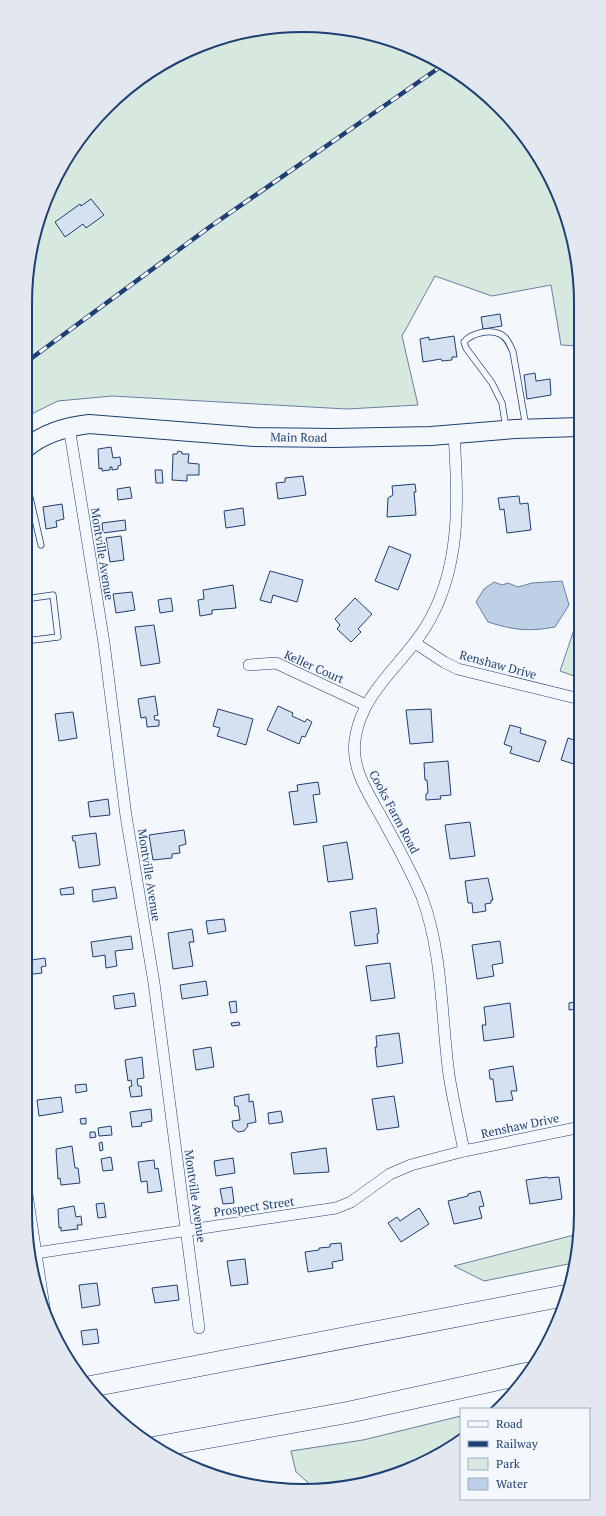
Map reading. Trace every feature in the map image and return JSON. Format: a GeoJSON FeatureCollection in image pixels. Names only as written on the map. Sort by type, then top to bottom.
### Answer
{"type":"FeatureCollection","features":[{"type":"Feature","properties":{"kind":"highway"},"geometry":{"type":"LineString","coordinates":[[94,1386],[561,1296]]}},
{"type":"Feature","properties":{"kind":"highway"},"geometry":{"type":"LineString","coordinates":[[163,1446],[350,1412],[520,1375]]}},
{"type":"Feature","properties":{"kind":"main road","name":"Main Road"},"geometry":{"type":"LineString","coordinates":[[32,444],[42,437],[69,427],[89,424],[254,437],[342,438],[454,434],[574,427]]}},
{"type":"Feature","properties":{"kind":"street","name":"Montville Avenue"},"geometry":{"type":"LineString","coordinates":[[69,427],[104,643],[126,816],[154,983],[199,1328]]}},
{"type":"Feature","properties":{"kind":"street","name":"Cooks Farm Road"},"geometry":{"type":"LineString","coordinates":[[454,434],[458,502],[456,538],[444,588],[434,612],[415,643],[380,684],[366,705],[358,724],[355,740],[357,766],[366,790],[413,875],[430,924],[437,962],[450,1076],[464,1151]]}},
{"type":"Feature","properties":{"kind":"street","name":"Renshaw Drive"},"geometry":{"type":"LineString","coordinates":[[415,643],[444,662],[458,669],[574,698]]}},
{"type":"Feature","properties":{"kind":"street","name":"Keller Court"},"geometry":{"type":"LineString","coordinates":[[249,665],[276,663],[366,705]]}},
{"type":"Feature","properties":{"kind":"street","name":"Renshaw Drive"},"geometry":{"type":"LineString","coordinates":[[464,1151],[574,1128]]}},
{"type":"Feature","properties":{"kind":"street","name":"Prospect Street"},"geometry":{"type":"LineString","coordinates":[[36,1253],[187,1229],[336,1208],[351,1202],[390,1174],[401,1168],[464,1151]]}},
{"type":"Feature","properties":{"kind":"street"},"geometry":{"type":"LineString","coordinates":[[33,1235],[39,1276]]}},
{"type":"Feature","properties":{"kind":"lane"},"geometry":{"type":"LineString","coordinates":[[507,430],[502,402],[492,383],[466,348],[464,342],[467,338],[484,332],[500,334],[508,341],[513,352],[526,429]]}},
{"type":"Feature","properties":{"kind":"lane"},"geometry":{"type":"LineString","coordinates":[[32,506],[41,545]]}},
{"type":"Feature","properties":{"kind":"lane"},"geometry":{"type":"LineString","coordinates":[[32,598],[53,595],[58,637],[32,640]]}},
{"type":"Feature","properties":{"kind":"green space"},"geometry":{"type":"Polygon","coordinates":[[[303,32],[338,34],[390,46],[423,60],[468,88],[495,111],[507,124],[538,168],[560,216],[572,268],[574,346],[561,345],[551,285],[492,296],[435,276],[402,336],[418,405],[347,409],[112,396],[58,401],[32,414],[32,303],[34,268],[46,216],[60,183],[68,167],[88,138],[111,111],[124,99],[168,68],[216,46],[268,34],[303,32]]]}},
{"type":"Feature","properties":{"kind":"green space"},"geometry":{"type":"Polygon","coordinates":[[[574,630],[574,676],[560,671],[574,630]]]}},
{"type":"Feature","properties":{"kind":"green space"},"geometry":{"type":"Polygon","coordinates":[[[573,1235],[569,1264],[484,1281],[454,1266],[573,1235]]]}},
{"type":"Feature","properties":{"kind":"green space"},"geometry":{"type":"Polygon","coordinates":[[[460,1416],[460,1434],[423,1456],[390,1470],[356,1479],[338,1482],[309,1484],[296,1472],[291,1451],[363,1440],[460,1416]]]}},
{"type":"Feature","properties":{"kind":"water"},"geometry":{"type":"Polygon","coordinates":[[[562,581],[569,605],[555,627],[529,630],[505,627],[488,622],[476,602],[484,589],[494,582],[502,585],[508,583],[518,587],[532,583],[562,581]]]}},
{"type":"Feature","properties":{"kind":"building"},"geometry":{"type":"Polygon","coordinates":[[[91,199],[104,215],[86,228],[83,224],[65,237],[55,222],[80,204],[81,206],[91,199]]]}},
{"type":"Feature","properties":{"kind":"building"},"geometry":{"type":"Polygon","coordinates":[[[500,314],[502,326],[483,329],[481,317],[500,314]]]}},
{"type":"Feature","properties":{"kind":"building"},"geometry":{"type":"Polygon","coordinates":[[[454,336],[457,357],[452,357],[452,360],[442,361],[441,359],[423,362],[420,339],[429,337],[429,340],[454,336]]]}},
{"type":"Feature","properties":{"kind":"building"},"geometry":{"type":"Polygon","coordinates":[[[535,373],[536,381],[550,379],[551,395],[527,399],[524,375],[535,373]]]}},
{"type":"Feature","properties":{"kind":"building"},"geometry":{"type":"Polygon","coordinates":[[[111,447],[113,458],[120,457],[121,465],[118,466],[118,469],[112,470],[112,467],[110,467],[110,470],[102,471],[102,468],[99,469],[98,449],[111,447]]]}},
{"type":"Feature","properties":{"kind":"building"},"geometry":{"type":"Polygon","coordinates":[[[178,451],[182,452],[182,454],[189,454],[188,463],[199,464],[199,475],[187,475],[187,481],[172,480],[173,454],[177,454],[178,451]]]}},
{"type":"Feature","properties":{"kind":"building"},"geometry":{"type":"Polygon","coordinates":[[[155,470],[162,470],[163,483],[156,483],[155,470]]]}},
{"type":"Feature","properties":{"kind":"building"},"geometry":{"type":"Polygon","coordinates":[[[303,476],[306,495],[278,499],[276,483],[285,482],[285,478],[303,476]]]}},
{"type":"Feature","properties":{"kind":"building"},"geometry":{"type":"Polygon","coordinates":[[[415,484],[416,492],[414,492],[416,515],[387,517],[388,498],[393,495],[392,486],[415,484]]]}},
{"type":"Feature","properties":{"kind":"building"},"geometry":{"type":"Polygon","coordinates":[[[130,487],[132,498],[118,500],[117,489],[130,487]]]}},
{"type":"Feature","properties":{"kind":"building"},"geometry":{"type":"Polygon","coordinates":[[[519,496],[520,504],[528,503],[531,530],[507,533],[504,509],[500,510],[498,498],[519,496]]]}},
{"type":"Feature","properties":{"kind":"building"},"geometry":{"type":"Polygon","coordinates":[[[62,504],[64,519],[56,521],[57,527],[46,529],[43,507],[62,504]]]}},
{"type":"Feature","properties":{"kind":"building"},"geometry":{"type":"Polygon","coordinates":[[[243,508],[245,525],[226,528],[224,511],[243,508]]]}},
{"type":"Feature","properties":{"kind":"building"},"geometry":{"type":"Polygon","coordinates":[[[125,520],[126,530],[103,533],[102,523],[125,520]]]}},
{"type":"Feature","properties":{"kind":"building"},"geometry":{"type":"Polygon","coordinates":[[[121,536],[124,560],[110,562],[106,538],[121,536]]]}},
{"type":"Feature","properties":{"kind":"building"},"geometry":{"type":"Polygon","coordinates":[[[389,546],[411,555],[398,590],[375,581],[389,546]]]}},
{"type":"Feature","properties":{"kind":"building"},"geometry":{"type":"Polygon","coordinates":[[[270,571],[303,580],[297,602],[273,595],[271,603],[260,600],[270,571]]]}},
{"type":"Feature","properties":{"kind":"building"},"geometry":{"type":"Polygon","coordinates":[[[233,585],[236,608],[212,610],[212,614],[200,616],[198,600],[204,599],[203,590],[233,585]]]}},
{"type":"Feature","properties":{"kind":"building"},"geometry":{"type":"Polygon","coordinates":[[[132,592],[135,610],[116,613],[113,594],[132,592]]]}},
{"type":"Feature","properties":{"kind":"building"},"geometry":{"type":"Polygon","coordinates":[[[171,598],[173,611],[160,613],[158,600],[171,598]]]}},
{"type":"Feature","properties":{"kind":"building"},"geometry":{"type":"Polygon","coordinates":[[[355,598],[372,614],[358,629],[361,632],[351,642],[337,629],[340,625],[335,619],[355,598]]]}},
{"type":"Feature","properties":{"kind":"building"},"geometry":{"type":"Polygon","coordinates":[[[154,625],[160,663],[141,666],[135,627],[154,625]]]}},
{"type":"Feature","properties":{"kind":"building"},"geometry":{"type":"Polygon","coordinates":[[[155,696],[158,715],[154,716],[155,720],[159,720],[159,726],[147,727],[146,717],[141,718],[138,699],[155,696]]]}},
{"type":"Feature","properties":{"kind":"building"},"geometry":{"type":"Polygon","coordinates":[[[278,706],[293,713],[292,716],[305,722],[307,719],[312,722],[305,737],[302,736],[299,744],[267,730],[278,706]]]}},
{"type":"Feature","properties":{"kind":"building"},"geometry":{"type":"Polygon","coordinates":[[[218,709],[253,719],[246,745],[217,736],[220,728],[213,726],[218,709]]]}},
{"type":"Feature","properties":{"kind":"building"},"geometry":{"type":"Polygon","coordinates":[[[431,709],[433,742],[410,744],[406,710],[431,709]]]}},
{"type":"Feature","properties":{"kind":"building"},"geometry":{"type":"Polygon","coordinates":[[[73,712],[77,738],[59,741],[55,714],[73,712]]]}},
{"type":"Feature","properties":{"kind":"building"},"geometry":{"type":"Polygon","coordinates":[[[510,725],[521,728],[520,733],[546,741],[539,762],[510,753],[512,747],[504,744],[510,725]]]}},
{"type":"Feature","properties":{"kind":"building"},"geometry":{"type":"Polygon","coordinates":[[[568,738],[574,740],[574,764],[561,760],[568,738]]]}},
{"type":"Feature","properties":{"kind":"building"},"geometry":{"type":"Polygon","coordinates":[[[448,761],[451,795],[440,796],[441,799],[426,800],[426,794],[428,793],[427,780],[425,780],[424,763],[448,761]]]}},
{"type":"Feature","properties":{"kind":"building"},"geometry":{"type":"Polygon","coordinates":[[[318,782],[320,794],[313,795],[317,822],[294,825],[289,792],[298,791],[297,785],[318,782]]]}},
{"type":"Feature","properties":{"kind":"building"},"geometry":{"type":"Polygon","coordinates":[[[108,799],[110,815],[90,817],[88,802],[108,799]]]}},
{"type":"Feature","properties":{"kind":"building"},"geometry":{"type":"Polygon","coordinates":[[[470,822],[475,856],[450,859],[445,825],[470,822]]]}},
{"type":"Feature","properties":{"kind":"building"},"geometry":{"type":"Polygon","coordinates":[[[184,830],[186,844],[179,846],[180,853],[172,854],[172,858],[153,860],[149,835],[184,830]]]}},
{"type":"Feature","properties":{"kind":"building"},"geometry":{"type":"Polygon","coordinates":[[[96,833],[100,865],[79,868],[75,841],[73,841],[72,836],[96,833]]]}},
{"type":"Feature","properties":{"kind":"building"},"geometry":{"type":"Polygon","coordinates":[[[347,842],[353,879],[328,882],[323,846],[347,842]]]}},
{"type":"Feature","properties":{"kind":"building"},"geometry":{"type":"Polygon","coordinates":[[[488,878],[493,900],[491,900],[491,903],[485,904],[486,911],[473,913],[472,903],[468,903],[465,881],[488,878]]]}},
{"type":"Feature","properties":{"kind":"building"},"geometry":{"type":"Polygon","coordinates":[[[73,887],[74,894],[61,895],[60,889],[73,887]]]}},
{"type":"Feature","properties":{"kind":"building"},"geometry":{"type":"Polygon","coordinates":[[[115,887],[117,898],[93,902],[92,890],[115,887]]]}},
{"type":"Feature","properties":{"kind":"building"},"geometry":{"type":"Polygon","coordinates":[[[376,908],[379,933],[377,934],[378,943],[355,946],[350,912],[376,908]]]}},
{"type":"Feature","properties":{"kind":"building"},"geometry":{"type":"Polygon","coordinates":[[[224,919],[226,931],[208,934],[206,921],[224,919]]]}},
{"type":"Feature","properties":{"kind":"building"},"geometry":{"type":"Polygon","coordinates":[[[192,929],[194,942],[189,942],[193,966],[173,969],[168,933],[192,929]]]}},
{"type":"Feature","properties":{"kind":"building"},"geometry":{"type":"Polygon","coordinates":[[[131,936],[133,949],[115,951],[117,966],[106,968],[105,955],[93,957],[91,942],[131,936]]]}},
{"type":"Feature","properties":{"kind":"building"},"geometry":{"type":"Polygon","coordinates":[[[500,941],[503,963],[492,965],[494,976],[477,979],[472,945],[500,941]]]}},
{"type":"Feature","properties":{"kind":"building"},"geometry":{"type":"Polygon","coordinates":[[[45,958],[46,966],[41,967],[42,973],[32,974],[32,960],[45,958]]]}},
{"type":"Feature","properties":{"kind":"building"},"geometry":{"type":"Polygon","coordinates":[[[390,963],[395,998],[371,1001],[366,966],[390,963]]]}},
{"type":"Feature","properties":{"kind":"building"},"geometry":{"type":"Polygon","coordinates":[[[206,981],[208,995],[182,999],[180,985],[206,981]]]}},
{"type":"Feature","properties":{"kind":"building"},"geometry":{"type":"Polygon","coordinates":[[[134,993],[136,1006],[115,1009],[113,996],[134,993]]]}},
{"type":"Feature","properties":{"kind":"building"},"geometry":{"type":"Polygon","coordinates":[[[236,1001],[237,1012],[231,1013],[229,1002],[236,1001]]]}},
{"type":"Feature","properties":{"kind":"building"},"geometry":{"type":"Polygon","coordinates":[[[574,1002],[574,1009],[569,1010],[569,1003],[574,1002]]]}},
{"type":"Feature","properties":{"kind":"building"},"geometry":{"type":"Polygon","coordinates":[[[510,1003],[514,1037],[484,1041],[482,1025],[486,1025],[484,1007],[510,1003]]]}},
{"type":"Feature","properties":{"kind":"building"},"geometry":{"type":"Polygon","coordinates":[[[239,1022],[240,1025],[232,1026],[231,1023],[239,1022]]]}},
{"type":"Feature","properties":{"kind":"building"},"geometry":{"type":"Polygon","coordinates":[[[399,1033],[403,1063],[377,1067],[375,1047],[377,1047],[376,1036],[399,1033]]]}},
{"type":"Feature","properties":{"kind":"building"},"geometry":{"type":"Polygon","coordinates":[[[211,1047],[214,1067],[196,1070],[193,1050],[211,1047]]]}},
{"type":"Feature","properties":{"kind":"building"},"geometry":{"type":"Polygon","coordinates":[[[142,1057],[144,1078],[137,1079],[138,1086],[141,1086],[142,1096],[131,1097],[129,1087],[132,1086],[131,1080],[128,1081],[125,1060],[142,1057]]]}},
{"type":"Feature","properties":{"kind":"building"},"geometry":{"type":"Polygon","coordinates":[[[513,1066],[517,1091],[511,1091],[513,1100],[496,1102],[493,1079],[490,1079],[489,1070],[513,1066]]]}},
{"type":"Feature","properties":{"kind":"building"},"geometry":{"type":"Polygon","coordinates":[[[86,1084],[87,1091],[76,1093],[75,1085],[86,1084]]]}},
{"type":"Feature","properties":{"kind":"building"},"geometry":{"type":"Polygon","coordinates":[[[249,1094],[249,1102],[253,1101],[256,1122],[247,1124],[248,1126],[244,1131],[238,1132],[233,1128],[232,1121],[240,1120],[238,1106],[235,1106],[234,1097],[249,1094]]]}},
{"type":"Feature","properties":{"kind":"building"},"geometry":{"type":"Polygon","coordinates":[[[394,1096],[399,1127],[377,1130],[372,1099],[394,1096]]]}},
{"type":"Feature","properties":{"kind":"building"},"geometry":{"type":"Polygon","coordinates":[[[61,1097],[63,1112],[39,1116],[37,1100],[61,1097]]]}},
{"type":"Feature","properties":{"kind":"building"},"geometry":{"type":"Polygon","coordinates":[[[151,1109],[152,1121],[141,1123],[142,1126],[132,1127],[130,1112],[151,1109]]]}},
{"type":"Feature","properties":{"kind":"building"},"geometry":{"type":"Polygon","coordinates":[[[281,1111],[283,1122],[269,1124],[268,1113],[281,1111]]]}},
{"type":"Feature","properties":{"kind":"building"},"geometry":{"type":"Polygon","coordinates":[[[86,1118],[86,1124],[81,1124],[80,1119],[86,1118]]]}},
{"type":"Feature","properties":{"kind":"building"},"geometry":{"type":"Polygon","coordinates":[[[111,1126],[112,1135],[99,1136],[98,1128],[111,1126]]]}},
{"type":"Feature","properties":{"kind":"building"},"geometry":{"type":"Polygon","coordinates":[[[90,1132],[95,1132],[96,1137],[90,1138],[90,1132]]]}},
{"type":"Feature","properties":{"kind":"building"},"geometry":{"type":"Polygon","coordinates":[[[102,1142],[103,1150],[100,1151],[99,1143],[102,1142]]]}},
{"type":"Feature","properties":{"kind":"building"},"geometry":{"type":"Polygon","coordinates":[[[72,1146],[75,1168],[78,1168],[80,1183],[61,1185],[60,1178],[58,1179],[56,1149],[72,1146]]]}},
{"type":"Feature","properties":{"kind":"building"},"geometry":{"type":"Polygon","coordinates":[[[326,1148],[329,1172],[294,1174],[291,1153],[326,1148]]]}},
{"type":"Feature","properties":{"kind":"building"},"geometry":{"type":"Polygon","coordinates":[[[111,1157],[113,1170],[103,1171],[101,1159],[111,1157]]]}},
{"type":"Feature","properties":{"kind":"building"},"geometry":{"type":"Polygon","coordinates":[[[233,1158],[235,1173],[216,1176],[214,1161],[233,1158]]]}},
{"type":"Feature","properties":{"kind":"building"},"geometry":{"type":"Polygon","coordinates":[[[154,1160],[155,1169],[158,1168],[162,1191],[148,1193],[147,1181],[141,1182],[138,1162],[154,1160]]]}},
{"type":"Feature","properties":{"kind":"building"},"geometry":{"type":"Polygon","coordinates":[[[559,1177],[562,1199],[530,1204],[526,1180],[559,1177]]]}},
{"type":"Feature","properties":{"kind":"building"},"geometry":{"type":"Polygon","coordinates":[[[232,1187],[234,1203],[223,1204],[220,1189],[232,1187]]]}},
{"type":"Feature","properties":{"kind":"building"},"geometry":{"type":"Polygon","coordinates":[[[480,1191],[484,1206],[479,1207],[482,1218],[454,1224],[448,1201],[480,1191]]]}},
{"type":"Feature","properties":{"kind":"building"},"geometry":{"type":"Polygon","coordinates":[[[104,1203],[106,1217],[98,1218],[96,1204],[104,1203]]]}},
{"type":"Feature","properties":{"kind":"building"},"geometry":{"type":"Polygon","coordinates":[[[74,1206],[76,1217],[81,1216],[82,1225],[77,1225],[78,1229],[61,1231],[61,1227],[59,1228],[58,1209],[74,1206]]]}},
{"type":"Feature","properties":{"kind":"building"},"geometry":{"type":"Polygon","coordinates":[[[419,1208],[429,1224],[401,1242],[388,1223],[397,1217],[400,1221],[419,1208]]]}},
{"type":"Feature","properties":{"kind":"building"},"geometry":{"type":"Polygon","coordinates":[[[341,1243],[343,1260],[332,1262],[333,1268],[308,1272],[305,1252],[330,1247],[330,1244],[341,1243]]]}},
{"type":"Feature","properties":{"kind":"building"},"geometry":{"type":"Polygon","coordinates":[[[245,1259],[248,1284],[231,1286],[227,1261],[245,1259]]]}},
{"type":"Feature","properties":{"kind":"building"},"geometry":{"type":"Polygon","coordinates":[[[97,1283],[100,1305],[82,1308],[79,1285],[97,1283]]]}},
{"type":"Feature","properties":{"kind":"building"},"geometry":{"type":"Polygon","coordinates":[[[177,1285],[179,1300],[155,1303],[152,1288],[177,1285]]]}},
{"type":"Feature","properties":{"kind":"building"},"geometry":{"type":"Polygon","coordinates":[[[97,1329],[99,1343],[83,1345],[81,1331],[97,1329]]]}},
{"type":"Feature","properties":{"kind":"railway"},"geometry":{"type":"LineString","coordinates":[[32,358],[211,226],[438,68]]}}]}
